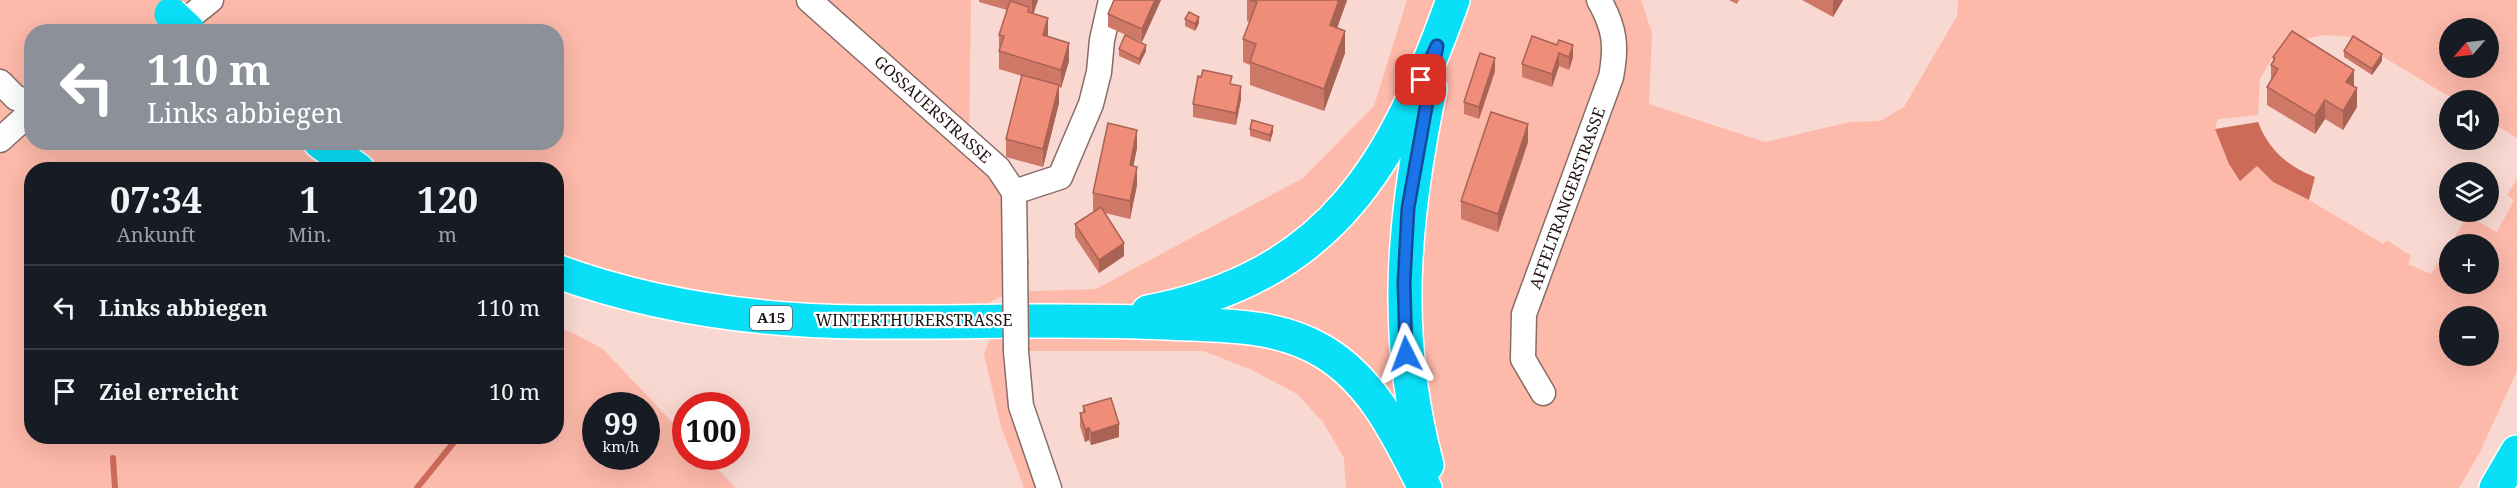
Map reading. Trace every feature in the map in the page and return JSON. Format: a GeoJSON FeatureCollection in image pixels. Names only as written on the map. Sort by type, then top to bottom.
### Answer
{"type":"FeatureCollection","features":[{"type":"Feature","properties":{"kind":"highway","name":"A15"},"geometry":{"type":"LineString","coordinates":[[1096,320],[1177,305],[1236,286],[1271,267],[1313,238],[1344,210],[1359,192],[1391,141],[1437,46],[1453,0]]}},
{"type":"Feature","properties":{"kind":"highway","name":"A15"},"geometry":{"type":"LineString","coordinates":[[1433,488],[1411,396],[1406,354],[1404,282],[1410,197],[1437,46]]}},
{"type":"Feature","properties":{"kind":"highway"},"geometry":{"type":"LineString","coordinates":[[331,150],[347,162]]}},
{"type":"Feature","properties":{"kind":"highway","name":"WINTERTHURERSTRASSE"},"geometry":{"type":"LineString","coordinates":[[564,274],[610,288],[668,302],[719,312],[771,318],[859,322],[1096,320]]}},
{"type":"Feature","properties":{"kind":"highway","name":"A15"},"geometry":{"type":"LineString","coordinates":[[1096,320],[1239,326],[1270,331],[1304,342],[1337,361],[1363,385],[1387,417],[1425,488]]}},
{"type":"Feature","properties":{"kind":"highway"},"geometry":{"type":"LineString","coordinates":[[2496,488],[2517,452]]}},
{"type":"Feature","properties":{"kind":"street"},"geometry":{"type":"LineString","coordinates":[[175,21],[212,0]]}},
{"type":"Feature","properties":{"kind":"street","name":"GOSSAUERSTRASSE"},"geometry":{"type":"LineString","coordinates":[[809,0],[998,168],[1014,192]]}},
{"type":"Feature","properties":{"kind":"street"},"geometry":{"type":"LineString","coordinates":[[1048,488],[1021,406],[1016,351],[1014,192],[1060,177],[1091,104],[1099,72],[1102,40],[1111,0]]}},
{"type":"Feature","properties":{"kind":"street","name":"AFFELTRANGERSTRASSE"},"geometry":{"type":"LineString","coordinates":[[1543,393],[1523,359],[1524,314],[1611,77],[1615,53],[1613,31],[1599,0]]}},
{"type":"Feature","properties":{"kind":"street"},"geometry":{"type":"LineString","coordinates":[[0,82],[16,98],[24,100]]}},
{"type":"Feature","properties":{"kind":"street"},"geometry":{"type":"LineString","coordinates":[[0,140],[24,118]]}},
{"type":"Feature","properties":{"kind":"shaded area"},"geometry":{"type":"Polygon","coordinates":[[[0,0],[971,0],[969,140],[1014,192],[1011,292],[1096,289],[1303,178],[1374,106],[1407,0],[1641,0],[1652,33],[1649,104],[1765,142],[1850,122],[1880,121],[1904,107],[1957,16],[1958,0],[2517,0],[2517,138],[2499,127],[2499,90],[2439,90],[2350,37],[2325,35],[2295,41],[2272,58],[2260,79],[2258,115],[2218,119],[2215,128],[2221,145],[2257,166],[2273,182],[2309,200],[2383,244],[2387,240],[2411,256],[2408,264],[2431,274],[2439,261],[2439,294],[2499,294],[2499,234],[2456,234],[2464,222],[2479,222],[2497,232],[2514,200],[2507,195],[2517,179],[2517,371],[2480,452],[2459,488],[1346,488],[1344,458],[1323,422],[1297,394],[1252,370],[1204,351],[1016,351],[1049,488],[1024,488],[1001,426],[984,354],[1009,292],[982,307],[827,321],[564,272],[564,162],[24,162],[24,444],[564,444],[564,330],[603,349],[644,392],[582,392],[582,470],[660,470],[660,409],[672,422],[672,470],[719,470],[736,488],[0,488],[0,0]]]}},
{"type":"Feature","properties":{"kind":"shaded area"},"geometry":{"type":"Polygon","coordinates":[[[2258,122],[2273,149],[2280,156],[2296,168],[2315,177],[2309,200],[2273,182],[2257,166],[2240,181],[2229,164],[2215,129],[2258,122]]]}},
{"type":"Feature","properties":{"kind":"building"},"geometry":{"type":"Polygon","coordinates":[[[1114,0],[1155,0],[1142,29],[1108,14],[1114,0]]]}},
{"type":"Feature","properties":{"kind":"building"},"geometry":{"type":"Polygon","coordinates":[[[1250,0],[1339,0],[1330,25],[1345,31],[1324,89],[1250,62],[1256,44],[1243,39],[1257,2],[1250,0]]]}},
{"type":"Feature","properties":{"kind":"building"},"geometry":{"type":"Polygon","coordinates":[[[1010,1],[1029,7],[1028,12],[1048,18],[1043,35],[1069,43],[1061,70],[999,51],[1004,36],[999,35],[1010,1]]]}},
{"type":"Feature","properties":{"kind":"building"},"geometry":{"type":"Polygon","coordinates":[[[1189,12],[1199,17],[1195,24],[1185,19],[1189,12]]]}},
{"type":"Feature","properties":{"kind":"building"},"geometry":{"type":"Polygon","coordinates":[[[2292,31],[2354,70],[2346,82],[2357,88],[2343,111],[2325,100],[2315,116],[2267,87],[2278,69],[2271,65],[2275,58],[2273,57],[2292,31]]]}},
{"type":"Feature","properties":{"kind":"building"},"geometry":{"type":"Polygon","coordinates":[[[1125,35],[1146,45],[1139,59],[1119,49],[1125,35]]]}},
{"type":"Feature","properties":{"kind":"building"},"geometry":{"type":"Polygon","coordinates":[[[1532,36],[1557,45],[1559,40],[1573,45],[1569,57],[1559,53],[1552,74],[1522,64],[1532,36]]]}},
{"type":"Feature","properties":{"kind":"building"},"geometry":{"type":"Polygon","coordinates":[[[2353,36],[2382,54],[2372,69],[2344,51],[2353,36]]]}},
{"type":"Feature","properties":{"kind":"building"},"geometry":{"type":"Polygon","coordinates":[[[1480,53],[1495,58],[1479,107],[1464,102],[1480,53]]]}},
{"type":"Feature","properties":{"kind":"building"},"geometry":{"type":"Polygon","coordinates":[[[1203,70],[1232,76],[1230,84],[1241,86],[1236,113],[1193,104],[1198,76],[1201,77],[1203,70]]]}},
{"type":"Feature","properties":{"kind":"building"},"geometry":{"type":"Polygon","coordinates":[[[1022,75],[1059,85],[1043,149],[1006,139],[1022,75]]]}},
{"type":"Feature","properties":{"kind":"building"},"geometry":{"type":"Polygon","coordinates":[[[1491,112],[1528,124],[1498,214],[1461,201],[1491,112]]]}},
{"type":"Feature","properties":{"kind":"building"},"geometry":{"type":"Polygon","coordinates":[[[1252,120],[1273,126],[1270,135],[1250,129],[1252,120]]]}},
{"type":"Feature","properties":{"kind":"building"},"geometry":{"type":"Polygon","coordinates":[[[1108,123],[1137,130],[1130,165],[1137,167],[1130,201],[1093,193],[1108,123]]]}},
{"type":"Feature","properties":{"kind":"building"},"geometry":{"type":"Polygon","coordinates":[[[1101,207],[1124,243],[1099,260],[1075,224],[1101,207]]]}},
{"type":"Feature","properties":{"kind":"building"},"geometry":{"type":"Polygon","coordinates":[[[1111,398],[1119,424],[1091,433],[1089,428],[1085,429],[1080,413],[1085,412],[1083,406],[1111,398]]]}},
{"type":"Feature","properties":{"kind":"waterway"},"geometry":{"type":"LineString","coordinates":[[417,488],[453,444]]}},
{"type":"Feature","properties":{"kind":"waterway"},"geometry":{"type":"LineString","coordinates":[[113,458],[115,488]]}},
{"type":"Feature","properties":{"kind":"route"},"geometry":{"type":"LineString","coordinates":[[1406,354],[1404,282],[1408,208],[1437,46],[1421,80]]}}]}
